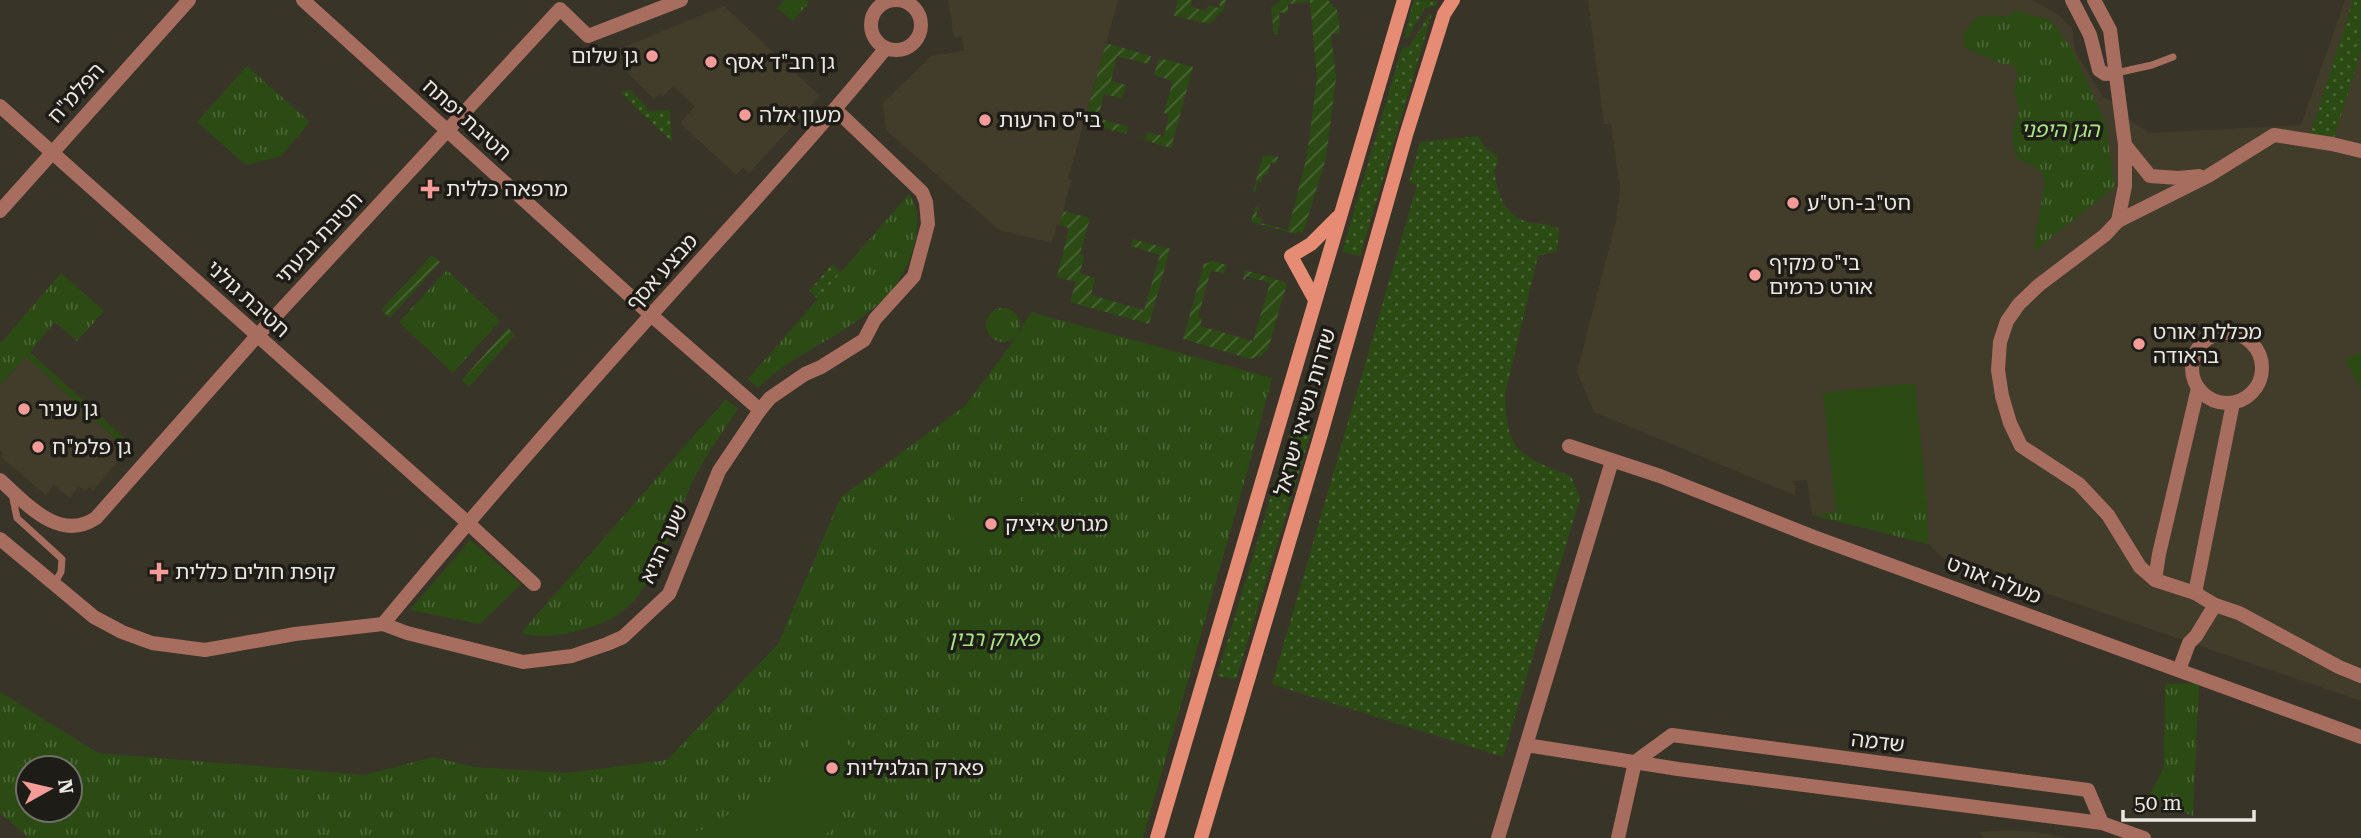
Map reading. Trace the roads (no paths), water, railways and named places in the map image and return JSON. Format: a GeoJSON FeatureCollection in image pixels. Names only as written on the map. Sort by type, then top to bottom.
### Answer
{"type":"FeatureCollection","features":[{"type":"Feature","properties":{"kind":"main road","name":"שדרות נשיאי ישראל"},"geometry":{"type":"LineString","coordinates":[[1157,838],[1404,0]]}},
{"type":"Feature","properties":{"kind":"main road","name":"שדרות נשיאי ישראל"},"geometry":{"type":"LineString","coordinates":[[1201,838],[1321,434],[1406,135],[1444,14],[1453,0]]}},
{"type":"Feature","properties":{"kind":"main road"},"geometry":{"type":"LineString","coordinates":[[1315,300],[1291,256],[1311,244],[1341,214]]}},
{"type":"Feature","properties":{"kind":"street","name":"חטיבת יפתח"},"geometry":{"type":"LineString","coordinates":[[303,0],[650,315],[760,410]]}},
{"type":"Feature","properties":{"kind":"street","name":"חטיבת גבעתי"},"geometry":{"type":"LineString","coordinates":[[6,485],[49,522],[74,526],[89,523],[96,518],[257,336],[560,9],[588,36],[681,0]]}},
{"type":"Feature","properties":{"kind":"street"},"geometry":{"type":"LineString","coordinates":[[2072,0],[2090,35],[2099,70],[2105,74],[2116,73]]}},
{"type":"Feature","properties":{"kind":"street"},"geometry":{"type":"LineString","coordinates":[[2094,0],[2110,30],[2125,145],[2125,186],[2118,221]]}},
{"type":"Feature","properties":{"kind":"street","name":"הפלמ\"ח"},"geometry":{"type":"LineString","coordinates":[[0,211],[185,1]]}},
{"type":"Feature","properties":{"kind":"street","name":"מבצע אסף"},"geometry":{"type":"LineString","coordinates":[[383,624],[650,315],[836,110],[886,48]]}},
{"type":"Feature","properties":{"kind":"street","name":"חטיבת גולני"},"geometry":{"type":"LineString","coordinates":[[0,106],[468,523]]}},
{"type":"Feature","properties":{"kind":"street","name":"שער הגיא"},"geometry":{"type":"LineString","coordinates":[[0,540],[94,617],[122,632],[152,643],[205,650],[295,634],[383,624],[407,633],[523,662],[572,656],[623,637],[669,594],[719,471],[760,410],[770,398],[805,374],[864,340],[875,318],[914,276],[928,224],[922,192],[836,110]]}},
{"type":"Feature","properties":{"kind":"street"},"geometry":{"type":"LineString","coordinates":[[2361,151],[2274,135],[2208,176],[2118,221],[2105,235],[2039,285],[2020,304],[2007,321],[2000,342],[1998,370],[2010,423],[2021,446],[2079,484],[2108,515],[2140,567],[2155,580],[2195,593],[2215,605],[2239,613],[2361,676]]}},
{"type":"Feature","properties":{"kind":"street"},"geometry":{"type":"LineString","coordinates":[[2125,145],[2150,176],[2208,176]]}},
{"type":"Feature","properties":{"kind":"street"},"geometry":{"type":"LineString","coordinates":[[2222,332],[2234,333],[2255,346],[2262,369],[2260,380],[2244,399],[2232,403],[2213,400],[2198,388],[2191,365],[2194,353],[2201,343],[2222,332]]}},
{"type":"Feature","properties":{"kind":"street"},"geometry":{"type":"LineString","coordinates":[[2155,580],[2198,388]]}},
{"type":"Feature","properties":{"kind":"street"},"geometry":{"type":"LineString","coordinates":[[2195,593],[2232,403]]}},
{"type":"Feature","properties":{"kind":"street","name":"מעלה אורט"},"geometry":{"type":"LineString","coordinates":[[1569,446],[1660,476],[1814,537],[2361,737]]}},
{"type":"Feature","properties":{"kind":"street"},"geometry":{"type":"LineString","coordinates":[[1499,838],[1612,461]]}},
{"type":"Feature","properties":{"kind":"street"},"geometry":{"type":"LineString","coordinates":[[468,523],[534,584]]}},
{"type":"Feature","properties":{"kind":"street"},"geometry":{"type":"LineString","coordinates":[[2179,670],[2189,643],[2215,605]]}},
{"type":"Feature","properties":{"kind":"street","name":"שדמה"},"geometry":{"type":"LineString","coordinates":[[1635,762],[1672,735],[2088,790],[2102,823]]}},
{"type":"Feature","properties":{"kind":"street"},"geometry":{"type":"LineString","coordinates":[[1526,745],[1635,762],[2102,823],[2144,838]]}},
{"type":"Feature","properties":{"kind":"street"},"geometry":{"type":"LineString","coordinates":[[1618,838],[1635,762]]}},
{"type":"Feature","properties":{"kind":"lane"},"geometry":{"type":"LineString","coordinates":[[2116,73],[2173,57]]}},
{"type":"Feature","properties":{"kind":"lane"},"geometry":{"type":"LineString","coordinates":[[6,485],[17,518],[62,559],[54,584]]}},
{"type":"Feature","properties":{"kind":"place","name":"גן שלום"},"geometry":{"type":"Point","coordinates":[652,56]}},
{"type":"Feature","properties":{"kind":"place","name":"גן חב\"ד אסף"},"geometry":{"type":"Point","coordinates":[711,62]}},
{"type":"Feature","properties":{"kind":"place","name":"מעון אלה"},"geometry":{"type":"Point","coordinates":[745,115]}},
{"type":"Feature","properties":{"kind":"place","name":"בי\"ס הרעות"},"geometry":{"type":"Point","coordinates":[985,120]}},
{"type":"Feature","properties":{"kind":"place","name":"מרפאה כללית"},"geometry":{"type":"Point","coordinates":[430,189]}},
{"type":"Feature","properties":{"kind":"place","name":"חט\"ב-חט\"ע"},"geometry":{"type":"Point","coordinates":[1793,203]}},
{"type":"Feature","properties":{"kind":"place","name":"בי\"ס מקיף אורט כרמים"},"geometry":{"type":"Point","coordinates":[1755,275]}},
{"type":"Feature","properties":{"kind":"place","name":"מכללת אורט בראודה"},"geometry":{"type":"Point","coordinates":[2139,344]}},
{"type":"Feature","properties":{"kind":"place","name":"גן שניר"},"geometry":{"type":"Point","coordinates":[24,409]}},
{"type":"Feature","properties":{"kind":"place","name":"גן פלמ\"ח"},"geometry":{"type":"Point","coordinates":[38,447]}},
{"type":"Feature","properties":{"kind":"place","name":"מגרש איציק"},"geometry":{"type":"Point","coordinates":[991,524]}},
{"type":"Feature","properties":{"kind":"place","name":"קופת חולים כללית"},"geometry":{"type":"Point","coordinates":[159,572]}},
{"type":"Feature","properties":{"kind":"place","name":"פארק הגלגיליות"},"geometry":{"type":"Point","coordinates":[832,768]}},
{"type":"Feature","properties":{"kind":"park label","name":"הגן היפני"},"geometry":{"type":"Point","coordinates":[2060,130]}},
{"type":"Feature","properties":{"kind":"park label","name":"פארק רבין"},"geometry":{"type":"Point","coordinates":[994,639]}}]}
